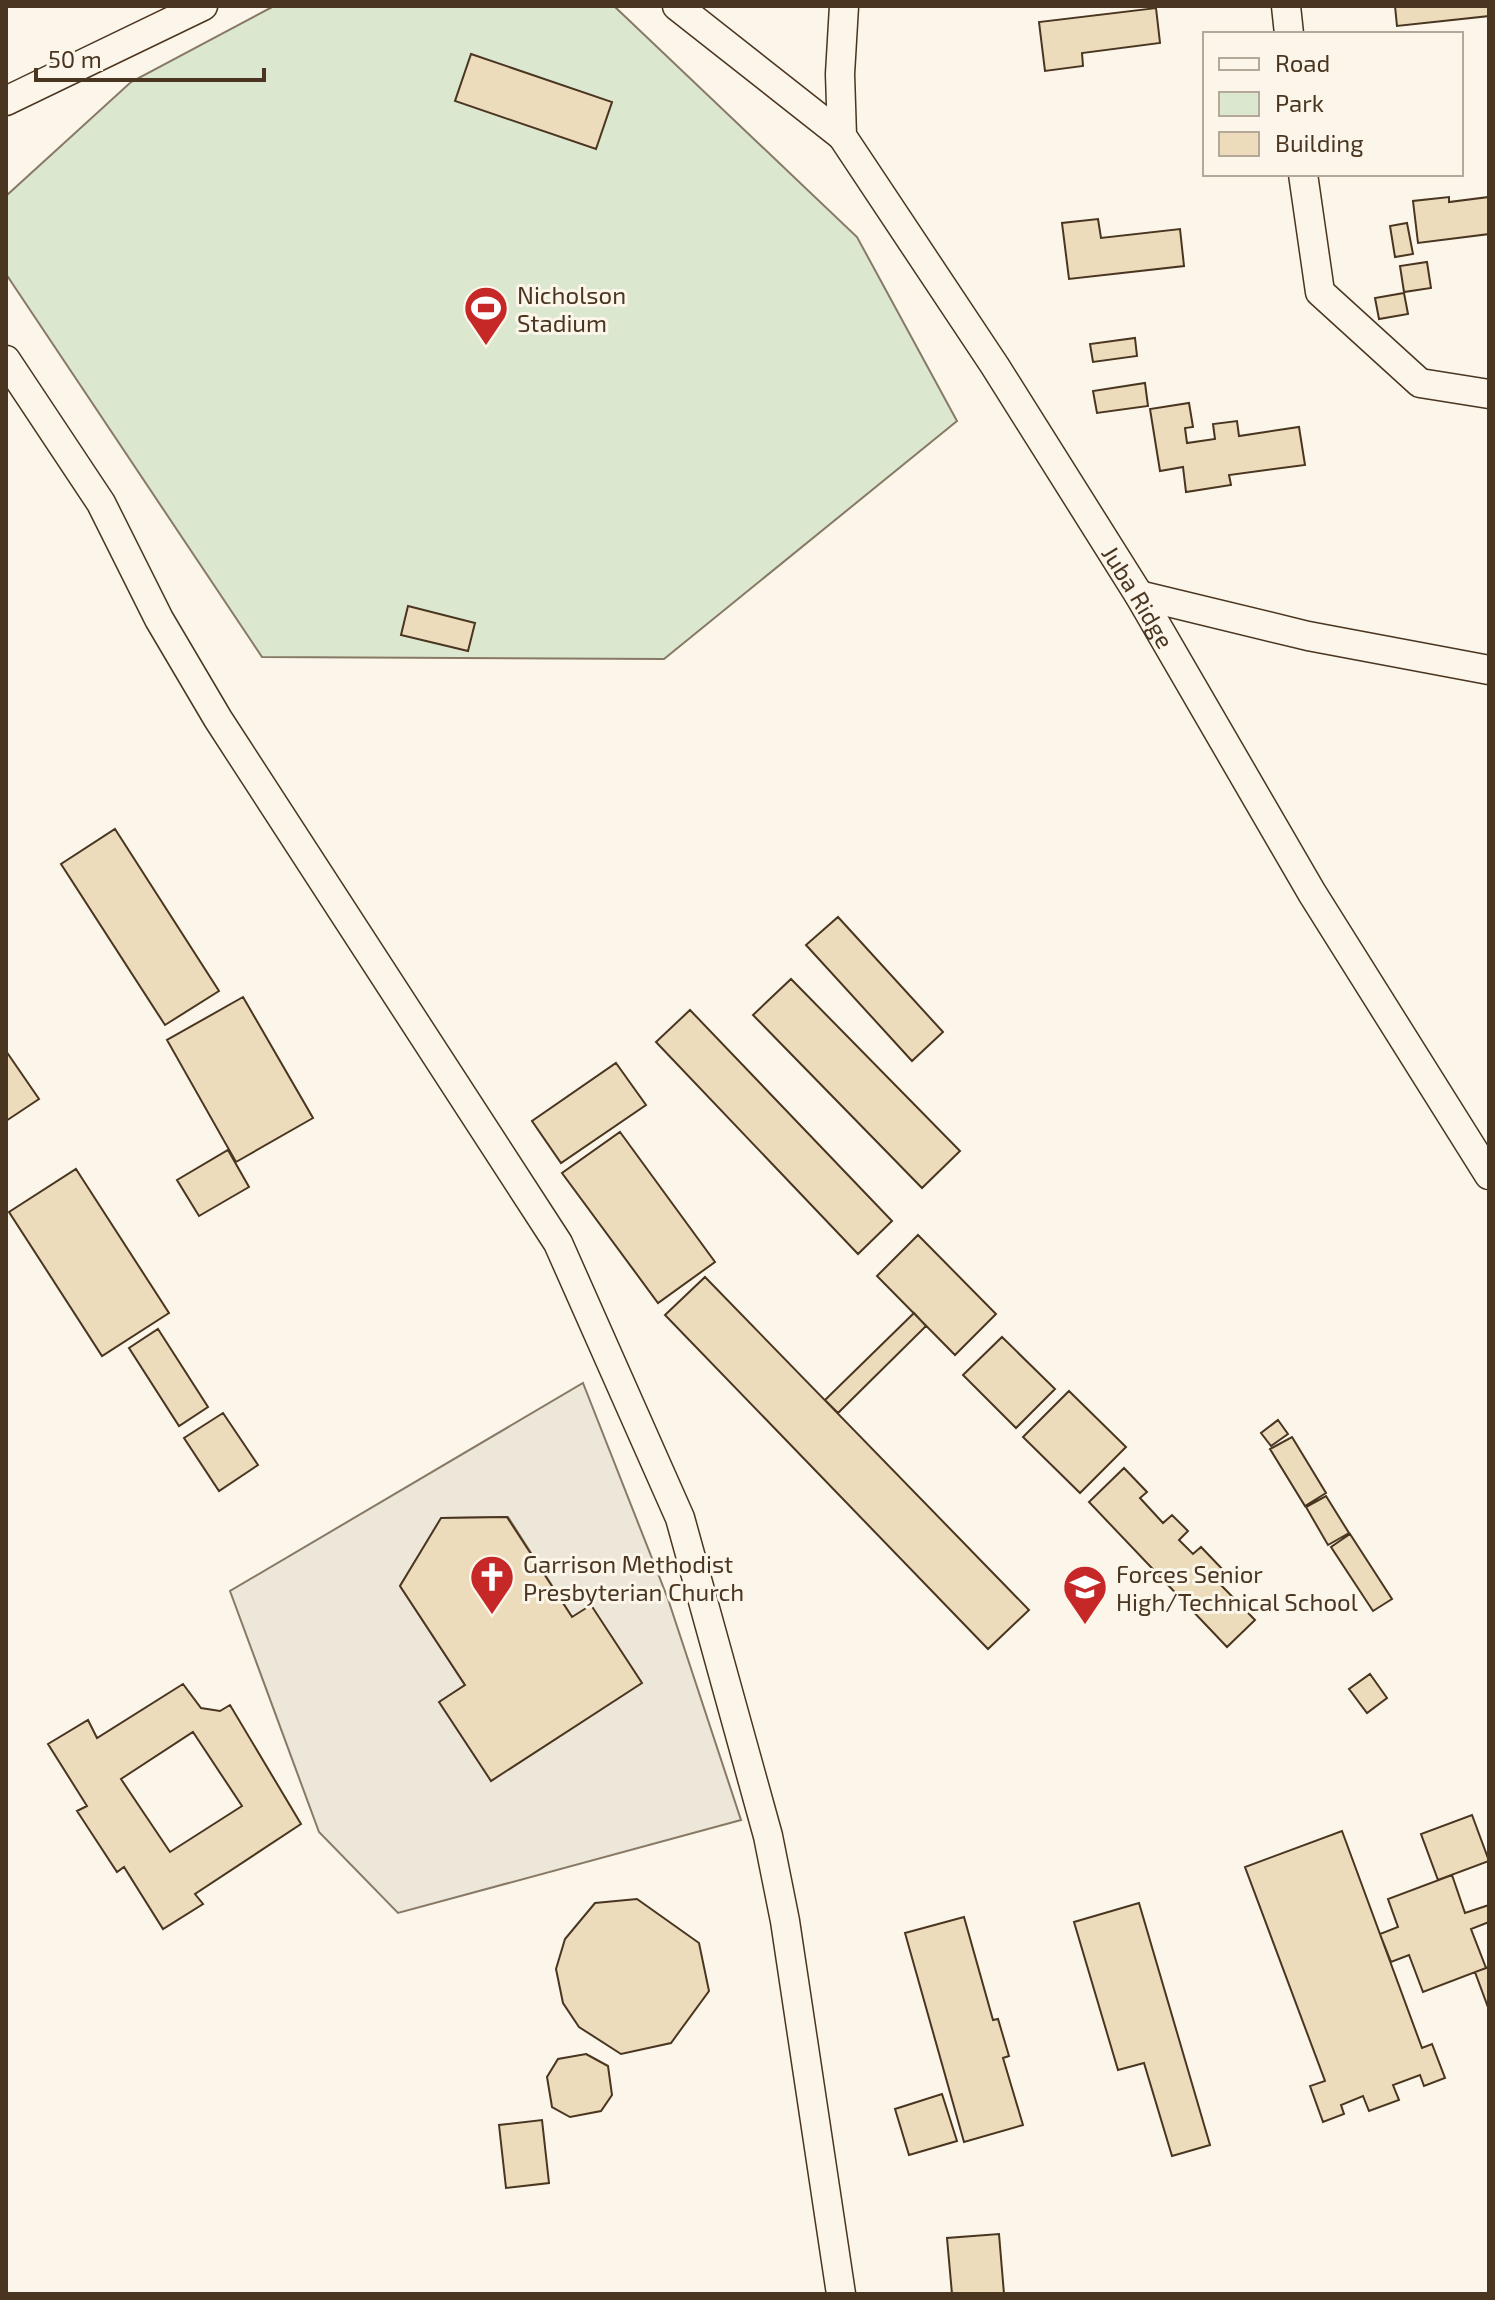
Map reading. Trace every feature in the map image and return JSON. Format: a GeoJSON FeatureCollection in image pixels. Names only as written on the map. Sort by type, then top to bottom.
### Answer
{"type":"FeatureCollection","features":[{"type":"Feature","properties":{"kind":"street"},"geometry":{"type":"LineString","coordinates":[[6,101],[203,6]]}},
{"type":"Feature","properties":{"kind":"street"},"geometry":{"type":"LineString","coordinates":[[677,6],[842,136]]}},
{"type":"Feature","properties":{"kind":"street"},"geometry":{"type":"LineString","coordinates":[[842,136],[840,74],[844,6]]}},
{"type":"Feature","properties":{"kind":"street"},"geometry":{"type":"LineString","coordinates":[[1286,6],[1289,32]]}},
{"type":"Feature","properties":{"kind":"street","name":"Juba Ridge"},"geometry":{"type":"LineString","coordinates":[[842,136],[995,366],[1139,595],[1312,893],[1489,1175]]}},
{"type":"Feature","properties":{"kind":"street"},"geometry":{"type":"LineString","coordinates":[[1303,176],[1320,292],[1420,383],[1489,394]]}},
{"type":"Feature","properties":{"kind":"street"},"geometry":{"type":"LineString","coordinates":[[6,360],[101,503],[159,619],[218,719],[329,893],[448,1069],[558,1243],[680,1518],[771,1850],[788,1936],[841,2294]]}},
{"type":"Feature","properties":{"kind":"street"},"geometry":{"type":"LineString","coordinates":[[1139,595],[1308,636],[1489,670]]}},
{"type":"Feature","properties":{"kind":"green space","name":"Nicholson Stadium"},"geometry":{"type":"Polygon","coordinates":[[[274,6],[614,6],[857,237],[957,421],[664,659],[262,657],[6,274],[6,196],[131,82],[274,6]]]}},
{"type":"Feature","properties":{"kind":"shaded area"},"geometry":{"type":"Polygon","coordinates":[[[583,1383],[668,1599],[741,1820],[398,1913],[319,1832],[230,1591],[583,1383]],[[508,1517],[442,1518],[400,1586],[465,1685],[440,1702],[572,1617],[508,1517]]]}},
{"type":"Feature","properties":{"kind":"building"},"geometry":{"type":"Polygon","coordinates":[[[1395,6],[1489,6],[1489,16],[1397,26],[1395,6]]]}},
{"type":"Feature","properties":{"kind":"building"},"geometry":{"type":"Polygon","coordinates":[[[1156,8],[1160,43],[1082,53],[1083,66],[1045,71],[1039,22],[1156,8]]]}},
{"type":"Feature","properties":{"kind":"building"},"geometry":{"type":"Polygon","coordinates":[[[471,54],[612,102],[596,149],[455,101],[471,54]]]}},
{"type":"Feature","properties":{"kind":"building"},"geometry":{"type":"Polygon","coordinates":[[[1449,197],[1449,202],[1489,197],[1489,234],[1418,243],[1413,201],[1449,197]]]}},
{"type":"Feature","properties":{"kind":"building"},"geometry":{"type":"Polygon","coordinates":[[[1098,219],[1101,238],[1180,229],[1184,266],[1069,279],[1062,223],[1098,219]]]}},
{"type":"Feature","properties":{"kind":"building"},"geometry":{"type":"Polygon","coordinates":[[[1407,223],[1413,254],[1395,257],[1390,226],[1407,223]]]}},
{"type":"Feature","properties":{"kind":"building"},"geometry":{"type":"Polygon","coordinates":[[[1427,262],[1431,288],[1404,292],[1400,266],[1427,262]]]}},
{"type":"Feature","properties":{"kind":"building"},"geometry":{"type":"Polygon","coordinates":[[[1404,293],[1408,314],[1379,319],[1375,298],[1404,293]]]}},
{"type":"Feature","properties":{"kind":"building"},"geometry":{"type":"Polygon","coordinates":[[[1135,338],[1137,356],[1093,362],[1090,344],[1135,338]]]}},
{"type":"Feature","properties":{"kind":"building"},"geometry":{"type":"Polygon","coordinates":[[[1145,383],[1148,406],[1097,413],[1093,391],[1145,383]]]}},
{"type":"Feature","properties":{"kind":"building"},"geometry":{"type":"Polygon","coordinates":[[[1189,403],[1193,427],[1185,428],[1187,443],[1215,439],[1213,424],[1237,421],[1239,436],[1299,427],[1305,465],[1229,475],[1231,485],[1186,492],[1183,467],[1160,471],[1150,409],[1189,403]]]}},
{"type":"Feature","properties":{"kind":"building"},"geometry":{"type":"Polygon","coordinates":[[[408,606],[475,623],[468,651],[401,635],[408,606]]]}},
{"type":"Feature","properties":{"kind":"building"},"geometry":{"type":"Polygon","coordinates":[[[115,829],[219,991],[165,1025],[61,864],[115,829]]]}},
{"type":"Feature","properties":{"kind":"building"},"geometry":{"type":"Polygon","coordinates":[[[838,917],[943,1032],[912,1061],[806,945],[838,917]]]}},
{"type":"Feature","properties":{"kind":"building"},"geometry":{"type":"Polygon","coordinates":[[[791,979],[960,1151],[922,1188],[753,1015],[791,979]]]}},
{"type":"Feature","properties":{"kind":"building"},"geometry":{"type":"Polygon","coordinates":[[[243,997],[313,1118],[236,1162],[167,1040],[243,997]]]}},
{"type":"Feature","properties":{"kind":"building"},"geometry":{"type":"Polygon","coordinates":[[[690,1010],[892,1221],[858,1254],[656,1042],[690,1010]]]}},
{"type":"Feature","properties":{"kind":"building"},"geometry":{"type":"Polygon","coordinates":[[[6,1051],[39,1099],[6,1121],[6,1051]]]}},
{"type":"Feature","properties":{"kind":"building"},"geometry":{"type":"Polygon","coordinates":[[[616,1063],[646,1105],[561,1163],[532,1121],[616,1063]]]}},
{"type":"Feature","properties":{"kind":"building"},"geometry":{"type":"Polygon","coordinates":[[[620,1132],[715,1262],[658,1303],[562,1173],[620,1132]]]}},
{"type":"Feature","properties":{"kind":"building"},"geometry":{"type":"Polygon","coordinates":[[[228,1150],[249,1187],[199,1216],[177,1180],[228,1150]]]}},
{"type":"Feature","properties":{"kind":"building"},"geometry":{"type":"Polygon","coordinates":[[[76,1169],[169,1313],[102,1356],[9,1212],[76,1169]]]}},
{"type":"Feature","properties":{"kind":"building"},"geometry":{"type":"Polygon","coordinates":[[[918,1235],[996,1314],[955,1355],[877,1276],[918,1235]]]}},
{"type":"Feature","properties":{"kind":"building"},"geometry":{"type":"Polygon","coordinates":[[[705,1277],[1029,1610],[988,1649],[665,1315],[705,1277]]]}},
{"type":"Feature","properties":{"kind":"building"},"geometry":{"type":"Polygon","coordinates":[[[914,1313],[926,1326],[838,1413],[825,1400],[914,1313]]]}},
{"type":"Feature","properties":{"kind":"building"},"geometry":{"type":"Polygon","coordinates":[[[158,1329],[208,1407],[179,1426],[129,1348],[158,1329]]]}},
{"type":"Feature","properties":{"kind":"building"},"geometry":{"type":"Polygon","coordinates":[[[1002,1337],[1055,1389],[1016,1428],[963,1375],[1002,1337]]]}},
{"type":"Feature","properties":{"kind":"building"},"geometry":{"type":"Polygon","coordinates":[[[1069,1391],[1126,1447],[1080,1493],[1023,1437],[1069,1391]]]}},
{"type":"Feature","properties":{"kind":"building"},"geometry":{"type":"Polygon","coordinates":[[[223,1413],[258,1465],[219,1491],[184,1438],[223,1413]]]}},
{"type":"Feature","properties":{"kind":"building"},"geometry":{"type":"Polygon","coordinates":[[[1278,1420],[1288,1434],[1271,1446],[1261,1433],[1278,1420]]]}},
{"type":"Feature","properties":{"kind":"building"},"geometry":{"type":"Polygon","coordinates":[[[1292,1437],[1326,1493],[1305,1506],[1270,1449],[1292,1437]]]}},
{"type":"Feature","properties":{"kind":"building"},"geometry":{"type":"Polygon","coordinates":[[[1124,1468],[1147,1492],[1140,1498],[1163,1523],[1172,1515],[1188,1531],[1179,1540],[1193,1554],[1201,1547],[1226,1573],[1217,1581],[1255,1620],[1227,1647],[1089,1502],[1124,1468]]]}},
{"type":"Feature","properties":{"kind":"building"},"geometry":{"type":"Polygon","coordinates":[[[1326,1496],[1349,1533],[1328,1545],[1306,1507],[1326,1496]]]}},
{"type":"Feature","properties":{"kind":"building"},"geometry":{"type":"Polygon","coordinates":[[[507,1517],[572,1617],[591,1605],[642,1683],[491,1781],[439,1702],[465,1685],[400,1586],[441,1518],[507,1517]]]}},
{"type":"Feature","properties":{"kind":"building"},"geometry":{"type":"Polygon","coordinates":[[[1350,1534],[1392,1599],[1373,1611],[1331,1547],[1350,1534]]]}},
{"type":"Feature","properties":{"kind":"building"},"geometry":{"type":"Polygon","coordinates":[[[1370,1674],[1387,1698],[1367,1713],[1349,1689],[1370,1674]]]}},
{"type":"Feature","properties":{"kind":"building"},"geometry":{"type":"Polygon","coordinates":[[[183,1684],[201,1708],[220,1711],[230,1705],[301,1824],[195,1894],[203,1904],[163,1929],[124,1867],[117,1872],[77,1811],[87,1806],[48,1744],[88,1720],[97,1738],[183,1684]],[[193,1732],[121,1779],[170,1852],[242,1806],[193,1732]]]}},
{"type":"Feature","properties":{"kind":"building"},"geometry":{"type":"Polygon","coordinates":[[[1472,1815],[1489,1861],[1438,1880],[1421,1834],[1472,1815]]]}},
{"type":"Feature","properties":{"kind":"building"},"geometry":{"type":"Polygon","coordinates":[[[1342,1831],[1422,2048],[1432,2044],[1445,2078],[1424,2086],[1420,2075],[1393,2085],[1399,2100],[1369,2111],[1363,2096],[1341,2105],[1344,2114],[1323,2122],[1310,2086],[1325,2081],[1245,1867],[1342,1831]]]}},
{"type":"Feature","properties":{"kind":"building"},"geometry":{"type":"Polygon","coordinates":[[[1452,1875],[1465,1913],[1489,1905],[1489,1922],[1471,1929],[1486,1968],[1423,1992],[1409,1955],[1391,1962],[1380,1934],[1398,1927],[1388,1899],[1452,1875]]]}},
{"type":"Feature","properties":{"kind":"building"},"geometry":{"type":"Polygon","coordinates":[[[637,1899],[699,1943],[709,1991],[671,2043],[621,2054],[579,2027],[563,2003],[556,1969],[565,1939],[595,1903],[637,1899]]]}},
{"type":"Feature","properties":{"kind":"building"},"geometry":{"type":"Polygon","coordinates":[[[1139,1903],[1210,2145],[1172,2156],[1144,2063],[1118,2070],[1074,1922],[1139,1903]]]}},
{"type":"Feature","properties":{"kind":"building"},"geometry":{"type":"Polygon","coordinates":[[[964,1917],[993,2020],[998,2019],[1009,2056],[1003,2058],[1023,2125],[964,2142],[905,1933],[964,1917]]]}},
{"type":"Feature","properties":{"kind":"building"},"geometry":{"type":"Polygon","coordinates":[[[1489,1967],[1489,2010],[1475,1972],[1489,1967]]]}},
{"type":"Feature","properties":{"kind":"building"},"geometry":{"type":"Polygon","coordinates":[[[586,2054],[608,2066],[612,2095],[601,2111],[570,2117],[552,2107],[547,2077],[558,2059],[586,2054]]]}},
{"type":"Feature","properties":{"kind":"building"},"geometry":{"type":"Polygon","coordinates":[[[942,2094],[957,2141],[909,2155],[895,2109],[942,2094]]]}},
{"type":"Feature","properties":{"kind":"building"},"geometry":{"type":"Polygon","coordinates":[[[542,2120],[549,2183],[506,2188],[499,2125],[542,2120]]]}},
{"type":"Feature","properties":{"kind":"building"},"geometry":{"type":"Polygon","coordinates":[[[999,2234],[1004,2294],[952,2294],[947,2238],[999,2234]]]}},
{"type":"Feature","properties":{"kind":"place","name":"Nicholson Stadium"},"geometry":{"type":"Point","coordinates":[486,347]}},
{"type":"Feature","properties":{"kind":"place","name":"Garrison Methodist Presbyterian Church"},"geometry":{"type":"Point","coordinates":[492,1616]}},
{"type":"Feature","properties":{"kind":"place","name":"Forces Senior High/Technical School"},"geometry":{"type":"Point","coordinates":[1085,1626]}}]}
